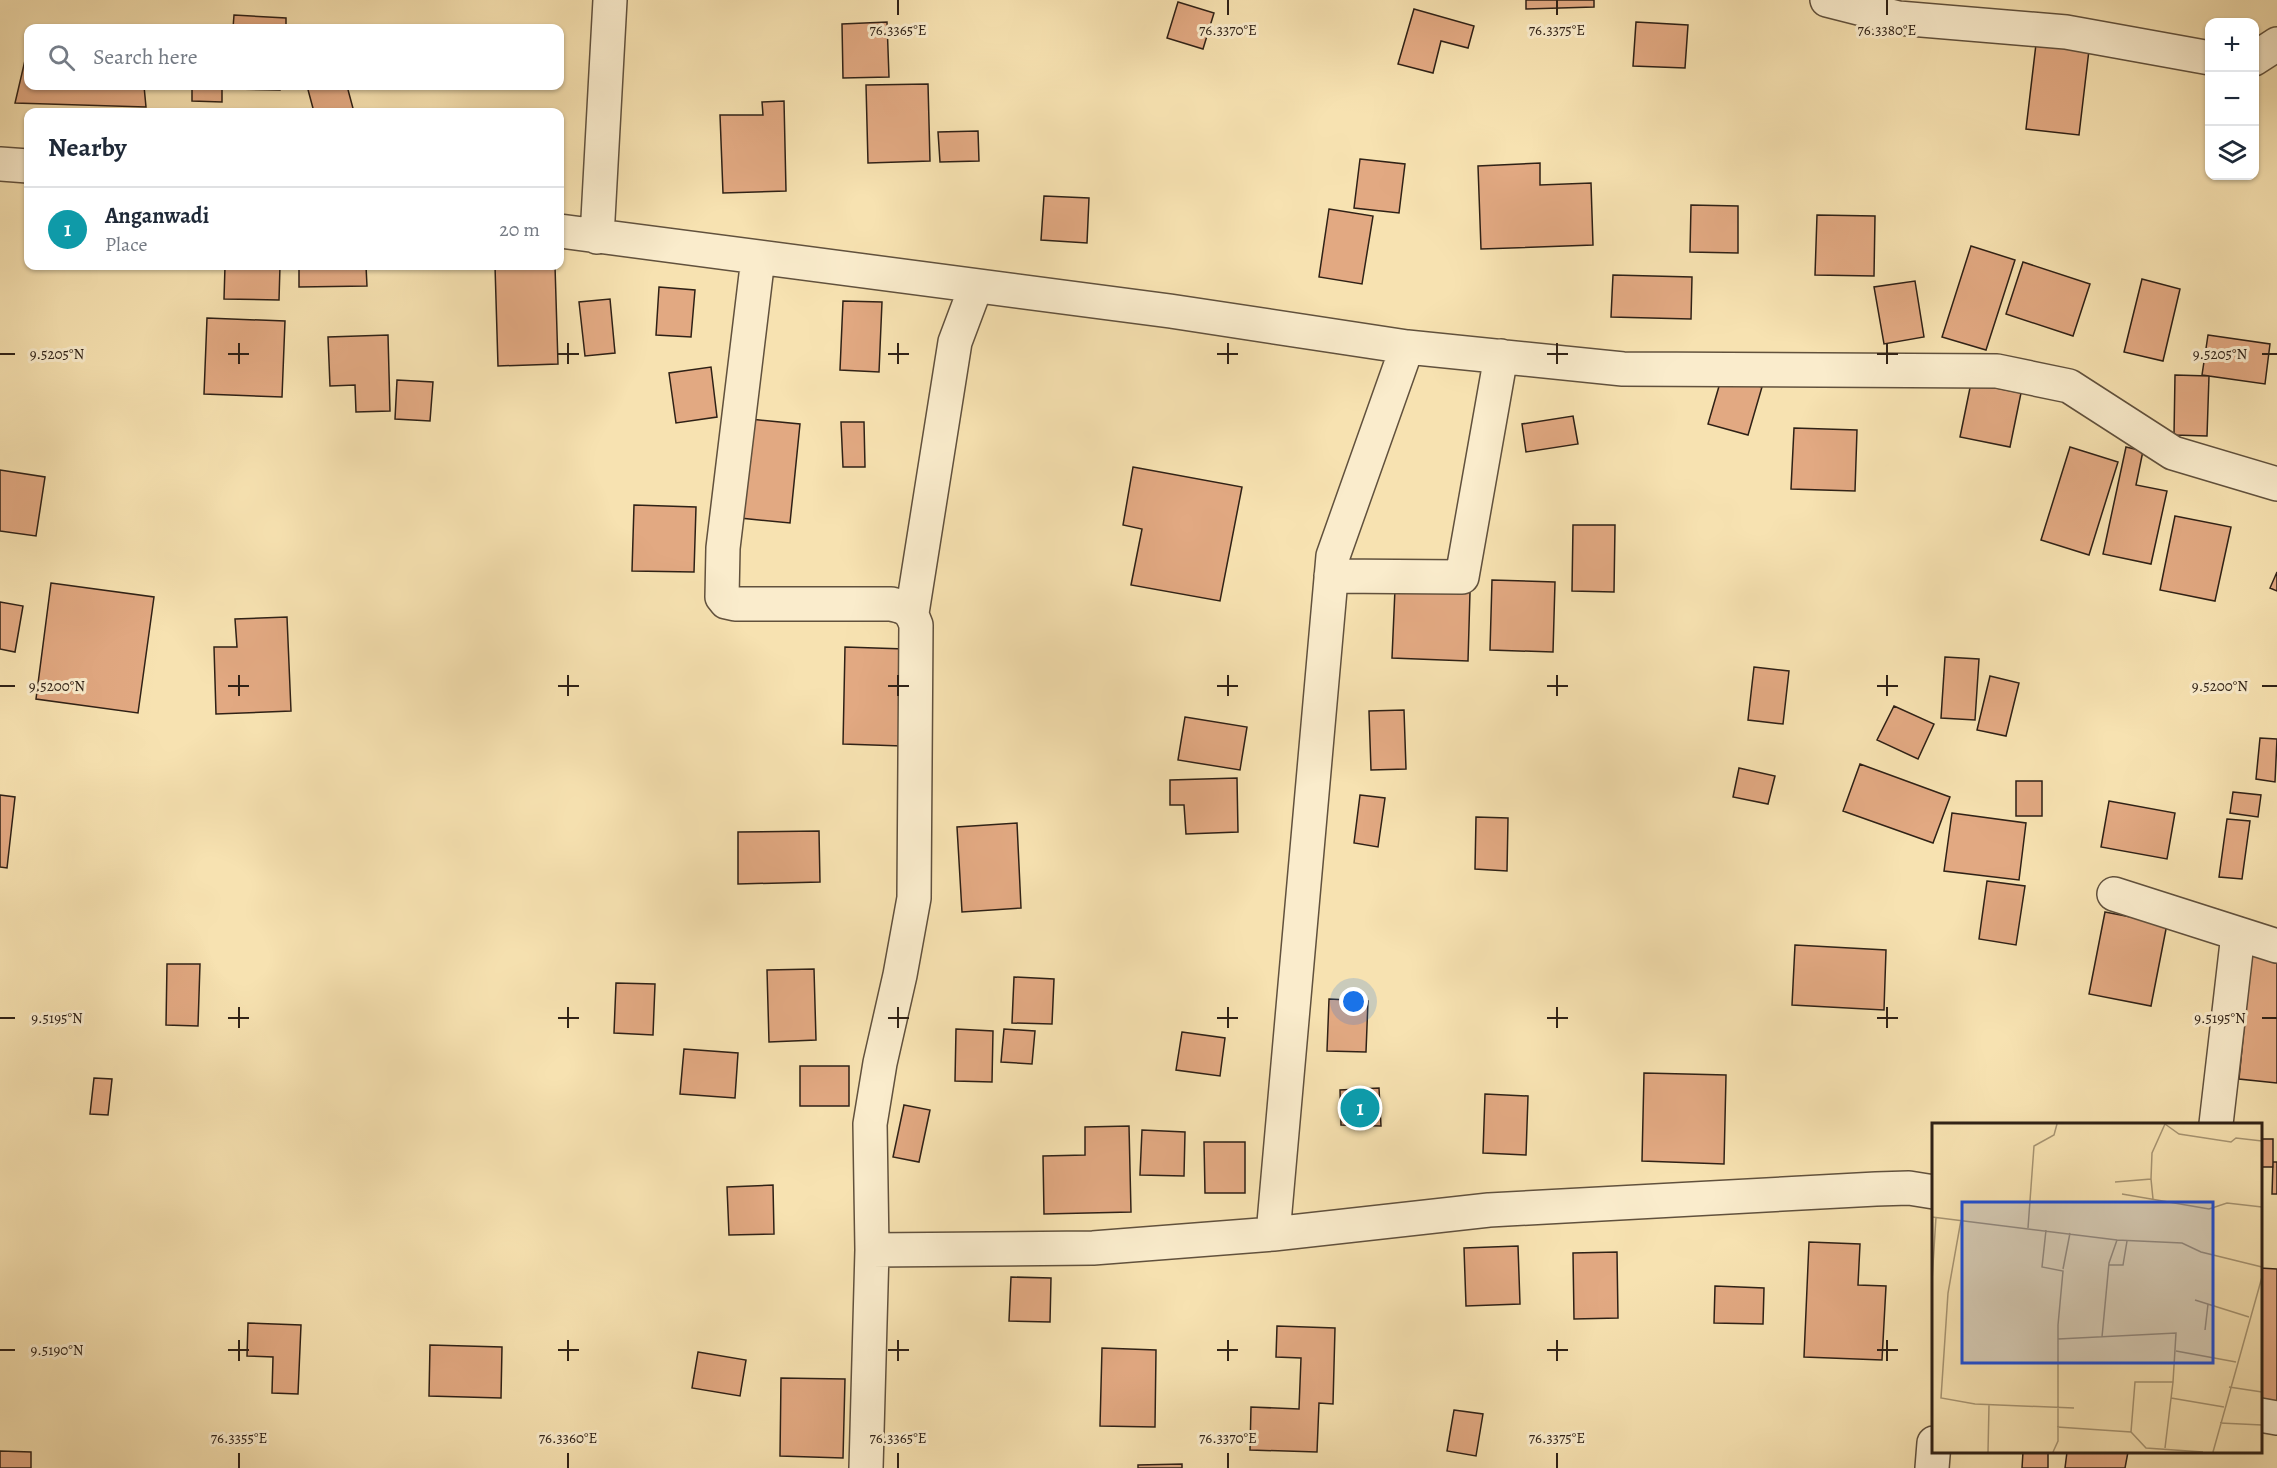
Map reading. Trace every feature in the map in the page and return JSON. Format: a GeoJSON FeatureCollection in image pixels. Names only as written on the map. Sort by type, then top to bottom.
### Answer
{"type":"FeatureCollection","features":[{"type":"Feature","properties":{"kind":"street"},"geometry":{"type":"LineString","coordinates":[[597,237],[610,0]]}},
{"type":"Feature","properties":{"kind":"street"},"geometry":{"type":"LineString","coordinates":[[1827,0],[1898,18],[2066,32],[2205,57]]}},
{"type":"Feature","properties":{"kind":"street"},"geometry":{"type":"LineString","coordinates":[[2259,56],[2277,44]]}},
{"type":"Feature","properties":{"kind":"street"},"geometry":{"type":"LineString","coordinates":[[0,164],[24,166]]}},
{"type":"Feature","properties":{"kind":"street"},"geometry":{"type":"LineString","coordinates":[[564,232],[1170,311],[1407,347],[1623,369],[1997,371],[2069,386],[2173,453],[2277,483]]}},
{"type":"Feature","properties":{"kind":"street"},"geometry":{"type":"LineString","coordinates":[[758,258],[723,548],[722,597],[726,602],[735,604],[891,604],[905,607],[912,613]]}},
{"type":"Feature","properties":{"kind":"street"},"geometry":{"type":"LineString","coordinates":[[866,1468],[872,1250],[870,1124],[880,1063],[900,975],[914,898],[916,625],[912,613],[955,342],[976,286]]}},
{"type":"Feature","properties":{"kind":"street"},"geometry":{"type":"LineString","coordinates":[[1273,1234],[1333,556],[1407,347]]}},
{"type":"Feature","properties":{"kind":"street"},"geometry":{"type":"LineString","coordinates":[[1331,576],[1462,577],[1501,356]]}},
{"type":"Feature","properties":{"kind":"street"},"geometry":{"type":"LineString","coordinates":[[2115,894],[2277,946]]}},
{"type":"Feature","properties":{"kind":"street"},"geometry":{"type":"LineString","coordinates":[[2216,1123],[2238,934]]}},
{"type":"Feature","properties":{"kind":"street"},"geometry":{"type":"LineString","coordinates":[[872,1250],[1093,1248],[1273,1234],[1490,1210],[1876,1189],[1910,1188],[1932,1192]]}},
{"type":"Feature","properties":{"kind":"street"},"geometry":{"type":"LineString","coordinates":[[2262,1415],[2277,1418]]}},
{"type":"Feature","properties":{"kind":"street"},"geometry":{"type":"LineString","coordinates":[[1932,1468],[1933,1453]]}},
{"type":"Feature","properties":{"kind":"building"},"geometry":{"type":"Polygon","coordinates":[[[1526,0],[1594,0],[1594,7],[1526,9],[1526,0]]]}},
{"type":"Feature","properties":{"kind":"building"},"geometry":{"type":"Polygon","coordinates":[[[1178,2],[1214,13],[1203,49],[1167,38],[1178,2]]]}},
{"type":"Feature","properties":{"kind":"building"},"geometry":{"type":"Polygon","coordinates":[[[1414,9],[1474,26],[1468,48],[1441,41],[1433,73],[1398,64],[1414,9]]]}},
{"type":"Feature","properties":{"kind":"building"},"geometry":{"type":"Polygon","coordinates":[[[234,15],[286,18],[286,24],[233,24],[234,15]]]}},
{"type":"Feature","properties":{"kind":"building"},"geometry":{"type":"Polygon","coordinates":[[[887,22],[889,77],[843,78],[842,24],[887,22]]]}},
{"type":"Feature","properties":{"kind":"building"},"geometry":{"type":"Polygon","coordinates":[[[1636,22],[1688,25],[1685,68],[1633,66],[1636,22]]]}},
{"type":"Feature","properties":{"kind":"building"},"geometry":{"type":"Polygon","coordinates":[[[2036,44],[2089,50],[2079,135],[2026,129],[2036,44]]]}},
{"type":"Feature","properties":{"kind":"building"},"geometry":{"type":"Polygon","coordinates":[[[24,65],[24,90],[144,90],[146,107],[15,103],[24,65]]]}},
{"type":"Feature","properties":{"kind":"building"},"geometry":{"type":"Polygon","coordinates":[[[928,84],[930,161],[868,163],[866,85],[928,84]]]}},
{"type":"Feature","properties":{"kind":"building"},"geometry":{"type":"Polygon","coordinates":[[[192,90],[222,90],[222,102],[192,101],[192,90]]]}},
{"type":"Feature","properties":{"kind":"building"},"geometry":{"type":"Polygon","coordinates":[[[308,90],[348,90],[353,108],[313,108],[308,90]]]}},
{"type":"Feature","properties":{"kind":"building"},"geometry":{"type":"Polygon","coordinates":[[[784,101],[786,191],[723,193],[720,115],[763,115],[762,102],[784,101]]]}},
{"type":"Feature","properties":{"kind":"building"},"geometry":{"type":"Polygon","coordinates":[[[978,131],[979,161],[940,162],[938,132],[978,131]]]}},
{"type":"Feature","properties":{"kind":"building"},"geometry":{"type":"Polygon","coordinates":[[[1360,159],[1405,164],[1399,213],[1354,208],[1360,159]]]}},
{"type":"Feature","properties":{"kind":"building"},"geometry":{"type":"Polygon","coordinates":[[[1540,163],[1540,185],[1591,183],[1593,245],[1481,249],[1478,166],[1540,163]]]}},
{"type":"Feature","properties":{"kind":"building"},"geometry":{"type":"Polygon","coordinates":[[[1044,196],[1089,198],[1087,243],[1041,240],[1044,196]]]}},
{"type":"Feature","properties":{"kind":"building"},"geometry":{"type":"Polygon","coordinates":[[[1691,205],[1738,206],[1738,253],[1690,252],[1691,205]]]}},
{"type":"Feature","properties":{"kind":"building"},"geometry":{"type":"Polygon","coordinates":[[[1329,209],[1373,216],[1362,284],[1319,277],[1329,209]]]}},
{"type":"Feature","properties":{"kind":"building"},"geometry":{"type":"Polygon","coordinates":[[[1817,215],[1875,216],[1874,276],[1815,275],[1817,215]]]}},
{"type":"Feature","properties":{"kind":"building"},"geometry":{"type":"Polygon","coordinates":[[[1971,246],[2015,260],[1986,350],[1942,337],[1971,246]]]}},
{"type":"Feature","properties":{"kind":"building"},"geometry":{"type":"Polygon","coordinates":[[[2023,262],[2090,284],[2073,336],[2006,314],[2023,262]]]}},
{"type":"Feature","properties":{"kind":"building"},"geometry":{"type":"Polygon","coordinates":[[[225,270],[280,270],[279,300],[224,299],[225,270]]]}},
{"type":"Feature","properties":{"kind":"building"},"geometry":{"type":"Polygon","coordinates":[[[299,270],[366,270],[367,286],[299,287],[299,270]]]}},
{"type":"Feature","properties":{"kind":"building"},"geometry":{"type":"Polygon","coordinates":[[[495,270],[555,270],[558,364],[498,366],[495,270]]]}},
{"type":"Feature","properties":{"kind":"building"},"geometry":{"type":"Polygon","coordinates":[[[1613,275],[1692,277],[1691,319],[1611,317],[1613,275]]]}},
{"type":"Feature","properties":{"kind":"building"},"geometry":{"type":"Polygon","coordinates":[[[2142,279],[2180,289],[2163,361],[2124,352],[2142,279]]]}},
{"type":"Feature","properties":{"kind":"building"},"geometry":{"type":"Polygon","coordinates":[[[1915,281],[1924,337],[1884,344],[1874,287],[1915,281]]]}},
{"type":"Feature","properties":{"kind":"building"},"geometry":{"type":"Polygon","coordinates":[[[659,287],[695,290],[691,337],[656,335],[659,287]]]}},
{"type":"Feature","properties":{"kind":"building"},"geometry":{"type":"Polygon","coordinates":[[[610,299],[615,353],[585,356],[579,302],[610,299]]]}},
{"type":"Feature","properties":{"kind":"building"},"geometry":{"type":"Polygon","coordinates":[[[843,301],[882,302],[879,372],[840,370],[843,301]]]}},
{"type":"Feature","properties":{"kind":"building"},"geometry":{"type":"Polygon","coordinates":[[[207,318],[285,321],[282,397],[204,394],[207,318]]]}},
{"type":"Feature","properties":{"kind":"building"},"geometry":{"type":"Polygon","coordinates":[[[388,335],[390,411],[356,412],[355,385],[330,386],[328,337],[388,335]]]}},
{"type":"Feature","properties":{"kind":"building"},"geometry":{"type":"Polygon","coordinates":[[[2208,335],[2270,344],[2265,384],[2202,375],[2208,335]]]}},
{"type":"Feature","properties":{"kind":"building"},"geometry":{"type":"Polygon","coordinates":[[[711,367],[717,417],[676,423],[669,373],[711,367]]]}},
{"type":"Feature","properties":{"kind":"building"},"geometry":{"type":"Polygon","coordinates":[[[2175,375],[2209,376],[2207,436],[2174,435],[2175,375]]]}},
{"type":"Feature","properties":{"kind":"building"},"geometry":{"type":"Polygon","coordinates":[[[1722,376],[1762,387],[1748,435],[1708,424],[1722,376]]]}},
{"type":"Feature","properties":{"kind":"building"},"geometry":{"type":"Polygon","coordinates":[[[397,380],[433,382],[430,421],[395,419],[397,380]]]}},
{"type":"Feature","properties":{"kind":"building"},"geometry":{"type":"Polygon","coordinates":[[[1971,383],[2021,393],[2010,447],[1960,437],[1971,383]]]}},
{"type":"Feature","properties":{"kind":"building"},"geometry":{"type":"Polygon","coordinates":[[[1573,416],[1578,444],[1526,452],[1522,424],[1573,416]]]}},
{"type":"Feature","properties":{"kind":"building"},"geometry":{"type":"Polygon","coordinates":[[[750,419],[800,424],[790,523],[740,518],[750,419]]]}},
{"type":"Feature","properties":{"kind":"building"},"geometry":{"type":"Polygon","coordinates":[[[841,422],[864,422],[865,467],[843,467],[841,422]]]}},
{"type":"Feature","properties":{"kind":"building"},"geometry":{"type":"Polygon","coordinates":[[[1794,428],[1857,430],[1855,491],[1791,489],[1794,428]]]}},
{"type":"Feature","properties":{"kind":"building"},"geometry":{"type":"Polygon","coordinates":[[[2070,447],[2118,462],[2089,555],[2041,540],[2070,447]]]}},
{"type":"Feature","properties":{"kind":"building"},"geometry":{"type":"Polygon","coordinates":[[[2126,447],[2143,451],[2136,485],[2167,491],[2151,564],[2103,554],[2126,447]]]}},
{"type":"Feature","properties":{"kind":"building"},"geometry":{"type":"Polygon","coordinates":[[[1133,467],[1242,487],[1220,601],[1131,585],[1142,529],[1123,525],[1133,467]]]}},
{"type":"Feature","properties":{"kind":"building"},"geometry":{"type":"Polygon","coordinates":[[[0,470],[45,477],[36,536],[0,531],[0,470]]]}},
{"type":"Feature","properties":{"kind":"building"},"geometry":{"type":"Polygon","coordinates":[[[634,505],[696,507],[694,572],[632,571],[634,505]]]}},
{"type":"Feature","properties":{"kind":"building"},"geometry":{"type":"Polygon","coordinates":[[[2175,516],[2231,527],[2215,601],[2160,590],[2175,516]]]}},
{"type":"Feature","properties":{"kind":"building"},"geometry":{"type":"Polygon","coordinates":[[[1573,525],[1615,525],[1614,592],[1572,591],[1573,525]]]}},
{"type":"Feature","properties":{"kind":"building"},"geometry":{"type":"Polygon","coordinates":[[[2277,572],[2277,591],[2270,588],[2277,572]]]}},
{"type":"Feature","properties":{"kind":"building"},"geometry":{"type":"Polygon","coordinates":[[[1492,580],[1555,582],[1553,652],[1490,650],[1492,580]]]}},
{"type":"Feature","properties":{"kind":"building"},"geometry":{"type":"Polygon","coordinates":[[[51,583],[154,597],[138,713],[36,699],[51,583]]]}},
{"type":"Feature","properties":{"kind":"building"},"geometry":{"type":"Polygon","coordinates":[[[1395,589],[1470,592],[1468,661],[1392,658],[1395,589]]]}},
{"type":"Feature","properties":{"kind":"building"},"geometry":{"type":"Polygon","coordinates":[[[0,602],[23,606],[15,652],[0,649],[0,602]]]}},
{"type":"Feature","properties":{"kind":"building"},"geometry":{"type":"Polygon","coordinates":[[[287,617],[291,711],[216,714],[214,647],[237,647],[235,619],[287,617]]]}},
{"type":"Feature","properties":{"kind":"building"},"geometry":{"type":"Polygon","coordinates":[[[845,647],[905,649],[902,746],[843,744],[845,647]]]}},
{"type":"Feature","properties":{"kind":"building"},"geometry":{"type":"Polygon","coordinates":[[[1945,657],[1979,659],[1975,720],[1941,718],[1945,657]]]}},
{"type":"Feature","properties":{"kind":"building"},"geometry":{"type":"Polygon","coordinates":[[[1754,667],[1789,671],[1783,724],[1748,720],[1754,667]]]}},
{"type":"Feature","properties":{"kind":"building"},"geometry":{"type":"Polygon","coordinates":[[[1990,676],[2019,683],[2006,736],[1977,730],[1990,676]]]}},
{"type":"Feature","properties":{"kind":"building"},"geometry":{"type":"Polygon","coordinates":[[[1894,706],[1934,724],[1918,759],[1877,740],[1894,706]]]}},
{"type":"Feature","properties":{"kind":"building"},"geometry":{"type":"Polygon","coordinates":[[[1404,710],[1406,769],[1371,770],[1369,711],[1404,710]]]}},
{"type":"Feature","properties":{"kind":"building"},"geometry":{"type":"Polygon","coordinates":[[[1185,717],[1247,727],[1240,770],[1178,760],[1185,717]]]}},
{"type":"Feature","properties":{"kind":"building"},"geometry":{"type":"Polygon","coordinates":[[[2260,738],[2277,739],[2275,782],[2256,779],[2260,738]]]}},
{"type":"Feature","properties":{"kind":"building"},"geometry":{"type":"Polygon","coordinates":[[[1860,764],[1950,797],[1933,843],[1843,811],[1860,764]]]}},
{"type":"Feature","properties":{"kind":"building"},"geometry":{"type":"Polygon","coordinates":[[[1739,768],[1775,776],[1768,804],[1733,797],[1739,768]]]}},
{"type":"Feature","properties":{"kind":"building"},"geometry":{"type":"Polygon","coordinates":[[[1237,778],[1238,832],[1186,834],[1184,805],[1170,805],[1170,780],[1237,778]]]}},
{"type":"Feature","properties":{"kind":"building"},"geometry":{"type":"Polygon","coordinates":[[[2016,781],[2042,781],[2042,816],[2016,816],[2016,781]]]}},
{"type":"Feature","properties":{"kind":"building"},"geometry":{"type":"Polygon","coordinates":[[[2233,792],[2261,795],[2258,817],[2230,813],[2233,792]]]}},
{"type":"Feature","properties":{"kind":"building"},"geometry":{"type":"Polygon","coordinates":[[[0,795],[15,797],[7,868],[0,867],[0,795]]]}},
{"type":"Feature","properties":{"kind":"building"},"geometry":{"type":"Polygon","coordinates":[[[1360,795],[1385,798],[1378,847],[1354,843],[1360,795]]]}},
{"type":"Feature","properties":{"kind":"building"},"geometry":{"type":"Polygon","coordinates":[[[2109,801],[2175,813],[2167,859],[2101,847],[2109,801]]]}},
{"type":"Feature","properties":{"kind":"building"},"geometry":{"type":"Polygon","coordinates":[[[1952,813],[2026,823],[2019,880],[1944,871],[1952,813]]]}},
{"type":"Feature","properties":{"kind":"building"},"geometry":{"type":"Polygon","coordinates":[[[1476,817],[1508,818],[1507,871],[1475,869],[1476,817]]]}},
{"type":"Feature","properties":{"kind":"building"},"geometry":{"type":"Polygon","coordinates":[[[2227,819],[2250,821],[2242,879],[2219,877],[2227,819]]]}},
{"type":"Feature","properties":{"kind":"building"},"geometry":{"type":"Polygon","coordinates":[[[1017,823],[1021,908],[962,912],[957,827],[1017,823]]]}},
{"type":"Feature","properties":{"kind":"building"},"geometry":{"type":"Polygon","coordinates":[[[819,831],[820,882],[738,884],[738,832],[819,831]]]}},
{"type":"Feature","properties":{"kind":"building"},"geometry":{"type":"Polygon","coordinates":[[[1987,881],[2025,886],[2016,945],[1979,939],[1987,881]]]}},
{"type":"Feature","properties":{"kind":"building"},"geometry":{"type":"Polygon","coordinates":[[[2105,912],[2167,924],[2151,1006],[2089,994],[2105,912]]]}},
{"type":"Feature","properties":{"kind":"building"},"geometry":{"type":"Polygon","coordinates":[[[1795,945],[1886,950],[1884,1010],[1792,1005],[1795,945]]]}},
{"type":"Feature","properties":{"kind":"building"},"geometry":{"type":"Polygon","coordinates":[[[2252,946],[2277,949],[2277,1083],[2239,1079],[2252,946]]]}},
{"type":"Feature","properties":{"kind":"building"},"geometry":{"type":"Polygon","coordinates":[[[167,964],[200,964],[198,1026],[166,1025],[167,964]]]}},
{"type":"Feature","properties":{"kind":"building"},"geometry":{"type":"Polygon","coordinates":[[[814,969],[816,1040],[769,1042],[767,970],[814,969]]]}},
{"type":"Feature","properties":{"kind":"building"},"geometry":{"type":"Polygon","coordinates":[[[1014,977],[1054,979],[1052,1024],[1012,1023],[1014,977]]]}},
{"type":"Feature","properties":{"kind":"building"},"geometry":{"type":"Polygon","coordinates":[[[616,983],[655,984],[653,1035],[614,1033],[616,983]]]}},
{"type":"Feature","properties":{"kind":"building"},"geometry":{"type":"Polygon","coordinates":[[[1329,999],[1368,1001],[1366,1052],[1327,1051],[1329,999]]]}},
{"type":"Feature","properties":{"kind":"building"},"geometry":{"type":"Polygon","coordinates":[[[956,1029],[993,1031],[992,1082],[955,1081],[956,1029]]]}},
{"type":"Feature","properties":{"kind":"building"},"geometry":{"type":"Polygon","coordinates":[[[1004,1029],[1035,1031],[1032,1064],[1001,1062],[1004,1029]]]}},
{"type":"Feature","properties":{"kind":"building"},"geometry":{"type":"Polygon","coordinates":[[[1182,1032],[1225,1038],[1220,1076],[1176,1070],[1182,1032]]]}},
{"type":"Feature","properties":{"kind":"building"},"geometry":{"type":"Polygon","coordinates":[[[684,1049],[738,1053],[735,1098],[680,1094],[684,1049]]]}},
{"type":"Feature","properties":{"kind":"building"},"geometry":{"type":"Polygon","coordinates":[[[800,1066],[849,1066],[849,1106],[800,1106],[800,1066]]]}},
{"type":"Feature","properties":{"kind":"building"},"geometry":{"type":"Polygon","coordinates":[[[1644,1073],[1726,1075],[1724,1164],[1642,1161],[1644,1073]]]}},
{"type":"Feature","properties":{"kind":"building"},"geometry":{"type":"Polygon","coordinates":[[[94,1078],[112,1079],[108,1115],[90,1114],[94,1078]]]}},
{"type":"Feature","properties":{"kind":"building"},"geometry":{"type":"Polygon","coordinates":[[[1379,1088],[1381,1126],[1341,1125],[1340,1090],[1379,1088]]]}},
{"type":"Feature","properties":{"kind":"building"},"geometry":{"type":"Polygon","coordinates":[[[1485,1094],[1528,1096],[1526,1155],[1483,1153],[1485,1094]]]}},
{"type":"Feature","properties":{"kind":"building"},"geometry":{"type":"Polygon","coordinates":[[[904,1105],[930,1110],[919,1162],[893,1157],[904,1105]]]}},
{"type":"Feature","properties":{"kind":"building"},"geometry":{"type":"Polygon","coordinates":[[[1129,1126],[1131,1212],[1044,1214],[1043,1156],[1085,1155],[1085,1127],[1129,1126]]]}},
{"type":"Feature","properties":{"kind":"building"},"geometry":{"type":"Polygon","coordinates":[[[1142,1130],[1185,1132],[1184,1176],[1140,1175],[1142,1130]]]}},
{"type":"Feature","properties":{"kind":"building"},"geometry":{"type":"Polygon","coordinates":[[[2262,1139],[2273,1139],[2273,1167],[2262,1167],[2262,1139]]]}},
{"type":"Feature","properties":{"kind":"building"},"geometry":{"type":"Polygon","coordinates":[[[1204,1142],[1245,1142],[1245,1193],[1205,1193],[1204,1142]]]}},
{"type":"Feature","properties":{"kind":"building"},"geometry":{"type":"Polygon","coordinates":[[[2273,1162],[2277,1162],[2277,1194],[2272,1194],[2273,1162]]]}},
{"type":"Feature","properties":{"kind":"building"},"geometry":{"type":"Polygon","coordinates":[[[773,1185],[774,1234],[729,1235],[727,1187],[773,1185]]]}},
{"type":"Feature","properties":{"kind":"building"},"geometry":{"type":"Polygon","coordinates":[[[1809,1242],[1860,1244],[1858,1285],[1886,1286],[1882,1360],[1804,1357],[1809,1242]]]}},
{"type":"Feature","properties":{"kind":"building"},"geometry":{"type":"Polygon","coordinates":[[[1518,1246],[1520,1304],[1466,1306],[1464,1248],[1518,1246]]]}},
{"type":"Feature","properties":{"kind":"building"},"geometry":{"type":"Polygon","coordinates":[[[1617,1252],[1618,1318],[1574,1319],[1573,1253],[1617,1252]]]}},
{"type":"Feature","properties":{"kind":"building"},"geometry":{"type":"Polygon","coordinates":[[[2262,1268],[2277,1269],[2277,1402],[2262,1400],[2262,1268]]]}},
{"type":"Feature","properties":{"kind":"building"},"geometry":{"type":"Polygon","coordinates":[[[1011,1277],[1051,1278],[1050,1322],[1009,1321],[1011,1277]]]}},
{"type":"Feature","properties":{"kind":"building"},"geometry":{"type":"Polygon","coordinates":[[[1715,1286],[1764,1288],[1763,1324],[1714,1323],[1715,1286]]]}},
{"type":"Feature","properties":{"kind":"building"},"geometry":{"type":"Polygon","coordinates":[[[248,1323],[301,1325],[298,1394],[272,1393],[273,1357],[247,1356],[248,1323]]]}},
{"type":"Feature","properties":{"kind":"building"},"geometry":{"type":"Polygon","coordinates":[[[1277,1326],[1335,1328],[1333,1404],[1319,1403],[1317,1452],[1250,1450],[1251,1407],[1299,1409],[1301,1358],[1276,1357],[1277,1326]]]}},
{"type":"Feature","properties":{"kind":"building"},"geometry":{"type":"Polygon","coordinates":[[[430,1345],[502,1347],[501,1398],[429,1396],[430,1345]]]}},
{"type":"Feature","properties":{"kind":"building"},"geometry":{"type":"Polygon","coordinates":[[[1102,1348],[1156,1350],[1155,1427],[1100,1426],[1102,1348]]]}},
{"type":"Feature","properties":{"kind":"building"},"geometry":{"type":"Polygon","coordinates":[[[698,1352],[746,1360],[740,1396],[692,1388],[698,1352]]]}},
{"type":"Feature","properties":{"kind":"building"},"geometry":{"type":"Polygon","coordinates":[[[781,1378],[845,1379],[843,1458],[780,1456],[781,1378]]]}},
{"type":"Feature","properties":{"kind":"building"},"geometry":{"type":"Polygon","coordinates":[[[1454,1410],[1483,1414],[1476,1456],[1447,1451],[1454,1410]]]}},
{"type":"Feature","properties":{"kind":"building"},"geometry":{"type":"Polygon","coordinates":[[[0,1451],[31,1452],[31,1468],[0,1468],[0,1451]]]}},
{"type":"Feature","properties":{"kind":"building"},"geometry":{"type":"Polygon","coordinates":[[[2023,1453],[2048,1453],[2048,1468],[2022,1468],[2023,1453]]]}},
{"type":"Feature","properties":{"kind":"building"},"geometry":{"type":"Polygon","coordinates":[[[2067,1453],[2128,1453],[2125,1468],[2065,1468],[2067,1453]]]}},
{"type":"Feature","properties":{"kind":"building"},"geometry":{"type":"Polygon","coordinates":[[[1182,1464],[1182,1468],[1138,1468],[1138,1465],[1182,1464]]]}},
{"type":"Feature","properties":{"kind":"place","name":"Anganwadi"},"geometry":{"type":"Point","coordinates":[1360,1108]}}]}
